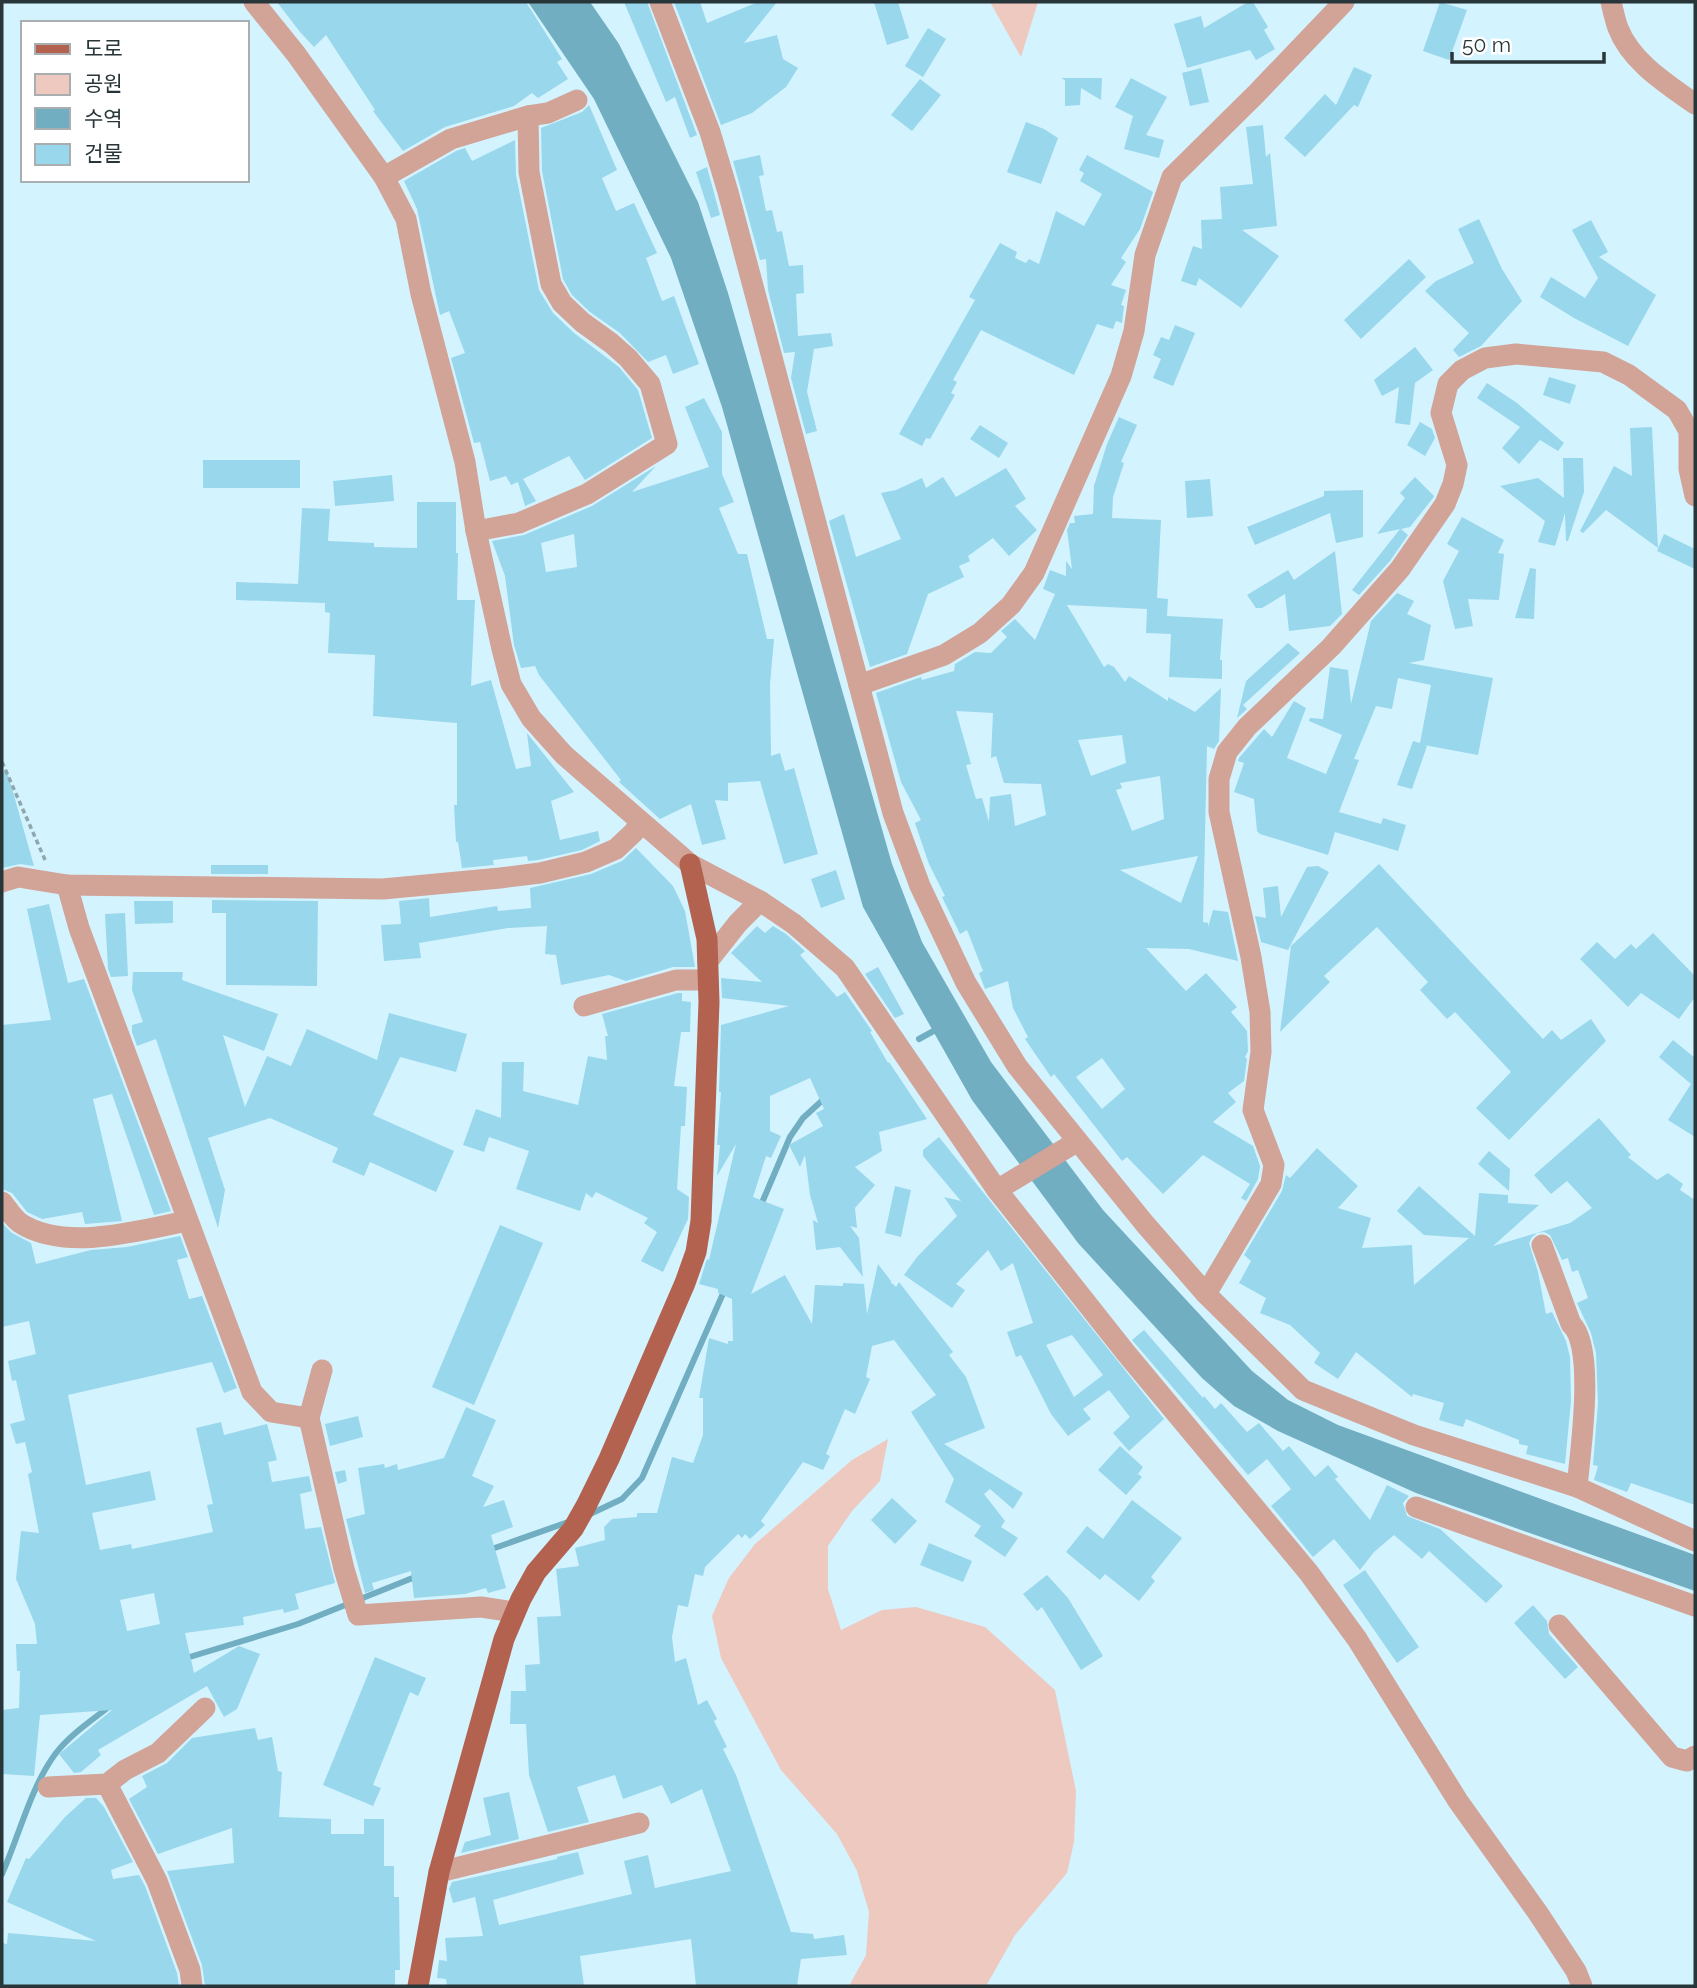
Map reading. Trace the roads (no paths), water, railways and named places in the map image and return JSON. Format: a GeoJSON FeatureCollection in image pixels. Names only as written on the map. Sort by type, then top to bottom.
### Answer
{"type":"FeatureCollection","features":[{"type":"Feature","properties":{"kind":"main road"},"geometry":{"type":"LineString","coordinates":[[418,1986],[439,1872],[504,1639],[536,1572],[573,1529],[586,1506],[664,1332],[696,1252],[703,1193],[709,1002],[707,939],[690,864]]}},
{"type":"Feature","properties":{"kind":"street"},"geometry":{"type":"LineString","coordinates":[[254,2],[296,54],[384,177],[406,219],[421,293],[464,462],[476,531],[511,684],[531,718],[564,755],[690,864],[760,901],[794,924],[845,968],[1126,1353],[1309,1573],[1357,1639],[1458,1801],[1538,1913],[1576,1971],[1582,1986]]}},
{"type":"Feature","properties":{"kind":"street"},"geometry":{"type":"LineString","coordinates":[[660,2],[710,132],[728,192],[892,813],[920,886],[966,984],[1017,1066],[1071,1143],[1206,1294],[1303,1390],[1414,1436],[1577,1487],[1695,1541]]}},
{"type":"Feature","properties":{"kind":"street"},"geometry":{"type":"LineString","coordinates":[[859,685],[944,655],[980,633],[1011,605],[1034,573],[1121,376],[1134,331],[1145,255],[1172,177],[1294,56],[1344,2]]}},
{"type":"Feature","properties":{"kind":"street"},"geometry":{"type":"LineString","coordinates":[[1611,2],[1618,29],[1629,50],[1656,75],[1695,104]]}},
{"type":"Feature","properties":{"kind":"street"},"geometry":{"type":"LineString","coordinates":[[384,177],[451,139],[528,116],[548,113],[577,100]]}},
{"type":"Feature","properties":{"kind":"street"},"geometry":{"type":"LineString","coordinates":[[476,531],[519,523],[587,494],[667,444],[650,384],[611,342],[582,322],[562,303],[551,284],[529,172],[528,116]]}},
{"type":"Feature","properties":{"kind":"street"},"geometry":{"type":"LineString","coordinates":[[1206,1294],[1271,1184],[1273,1165],[1253,1110],[1261,1052],[1260,1012],[1251,957],[1219,812],[1219,779],[1227,752],[1247,727],[1331,647],[1383,589],[1420,543],[1446,504],[1457,466],[1441,413],[1448,384],[1462,370],[1486,358],[1506,355],[1536,355],[1603,362],[1629,375],[1676,410],[1689,431],[1689,469],[1695,496]]}},
{"type":"Feature","properties":{"kind":"street"},"geometry":{"type":"LineString","coordinates":[[2,882],[19,877],[61,884],[383,890],[540,873],[586,862],[616,849],[634,832],[640,821]]}},
{"type":"Feature","properties":{"kind":"street"},"geometry":{"type":"LineString","coordinates":[[61,884],[252,1392],[271,1412],[309,1419]]}},
{"type":"Feature","properties":{"kind":"street"},"geometry":{"type":"LineString","coordinates":[[584,1006],[708,971],[738,923],[760,901]]}},
{"type":"Feature","properties":{"kind":"street"},"geometry":{"type":"LineString","coordinates":[[1002,1186],[1071,1143]]}},
{"type":"Feature","properties":{"kind":"street"},"geometry":{"type":"LineString","coordinates":[[2,1202],[18,1222],[46,1235],[77,1238],[136,1232],[187,1221]]}},
{"type":"Feature","properties":{"kind":"street"},"geometry":{"type":"LineString","coordinates":[[1542,1245],[1582,1349],[1584,1400],[1577,1487]]}},
{"type":"Feature","properties":{"kind":"street"},"geometry":{"type":"LineString","coordinates":[[322,1370],[309,1419],[358,1615],[481,1607],[515,1612]]}},
{"type":"Feature","properties":{"kind":"street"},"geometry":{"type":"LineString","coordinates":[[1416,1507],[1695,1606]]}},
{"type":"Feature","properties":{"kind":"street"},"geometry":{"type":"LineString","coordinates":[[1559,1625],[1672,1757],[1688,1761],[1695,1756]]}},
{"type":"Feature","properties":{"kind":"street"},"geometry":{"type":"LineString","coordinates":[[48,1787],[107,1784],[125,1770],[158,1753],[205,1708]]}},
{"type":"Feature","properties":{"kind":"street"},"geometry":{"type":"LineString","coordinates":[[107,1784],[157,1881],[190,1970],[192,1986]]}},
{"type":"Feature","properties":{"kind":"street"},"geometry":{"type":"LineString","coordinates":[[439,1872],[639,1823]]}},
{"type":"Feature","properties":{"kind":"water"},"geometry":{"type":"Polygon","coordinates":[[[528,2],[590,2],[619,44],[698,202],[728,293],[892,864],[922,942],[991,1062],[1103,1210],[1252,1371],[1288,1400],[1338,1425],[1695,1555],[1695,1591],[1416,1493],[1278,1431],[1234,1406],[1202,1378],[1078,1243],[972,1100],[863,907],[722,407],[671,258],[594,99],[528,2]]]}},
{"type":"Feature","properties":{"kind":"waterway"},"geometry":{"type":"LineString","coordinates":[[919,1039],[939,1028]]}},
{"type":"Feature","properties":{"kind":"waterway"},"geometry":{"type":"LineString","coordinates":[[761,1205],[790,1137],[803,1118],[826,1097]]}},
{"type":"Feature","properties":{"kind":"waterway"},"geometry":{"type":"LineString","coordinates":[[588,1515],[622,1499],[642,1478],[725,1289]]}},
{"type":"Feature","properties":{"kind":"waterway"},"geometry":{"type":"LineString","coordinates":[[489,1550],[571,1521]]}},
{"type":"Feature","properties":{"kind":"waterway"},"geometry":{"type":"LineString","coordinates":[[183,1659],[298,1624],[420,1575]]}},
{"type":"Feature","properties":{"kind":"waterway"},"geometry":{"type":"LineString","coordinates":[[2,1874],[32,1796],[47,1766],[68,1740],[110,1706]]}}]}
